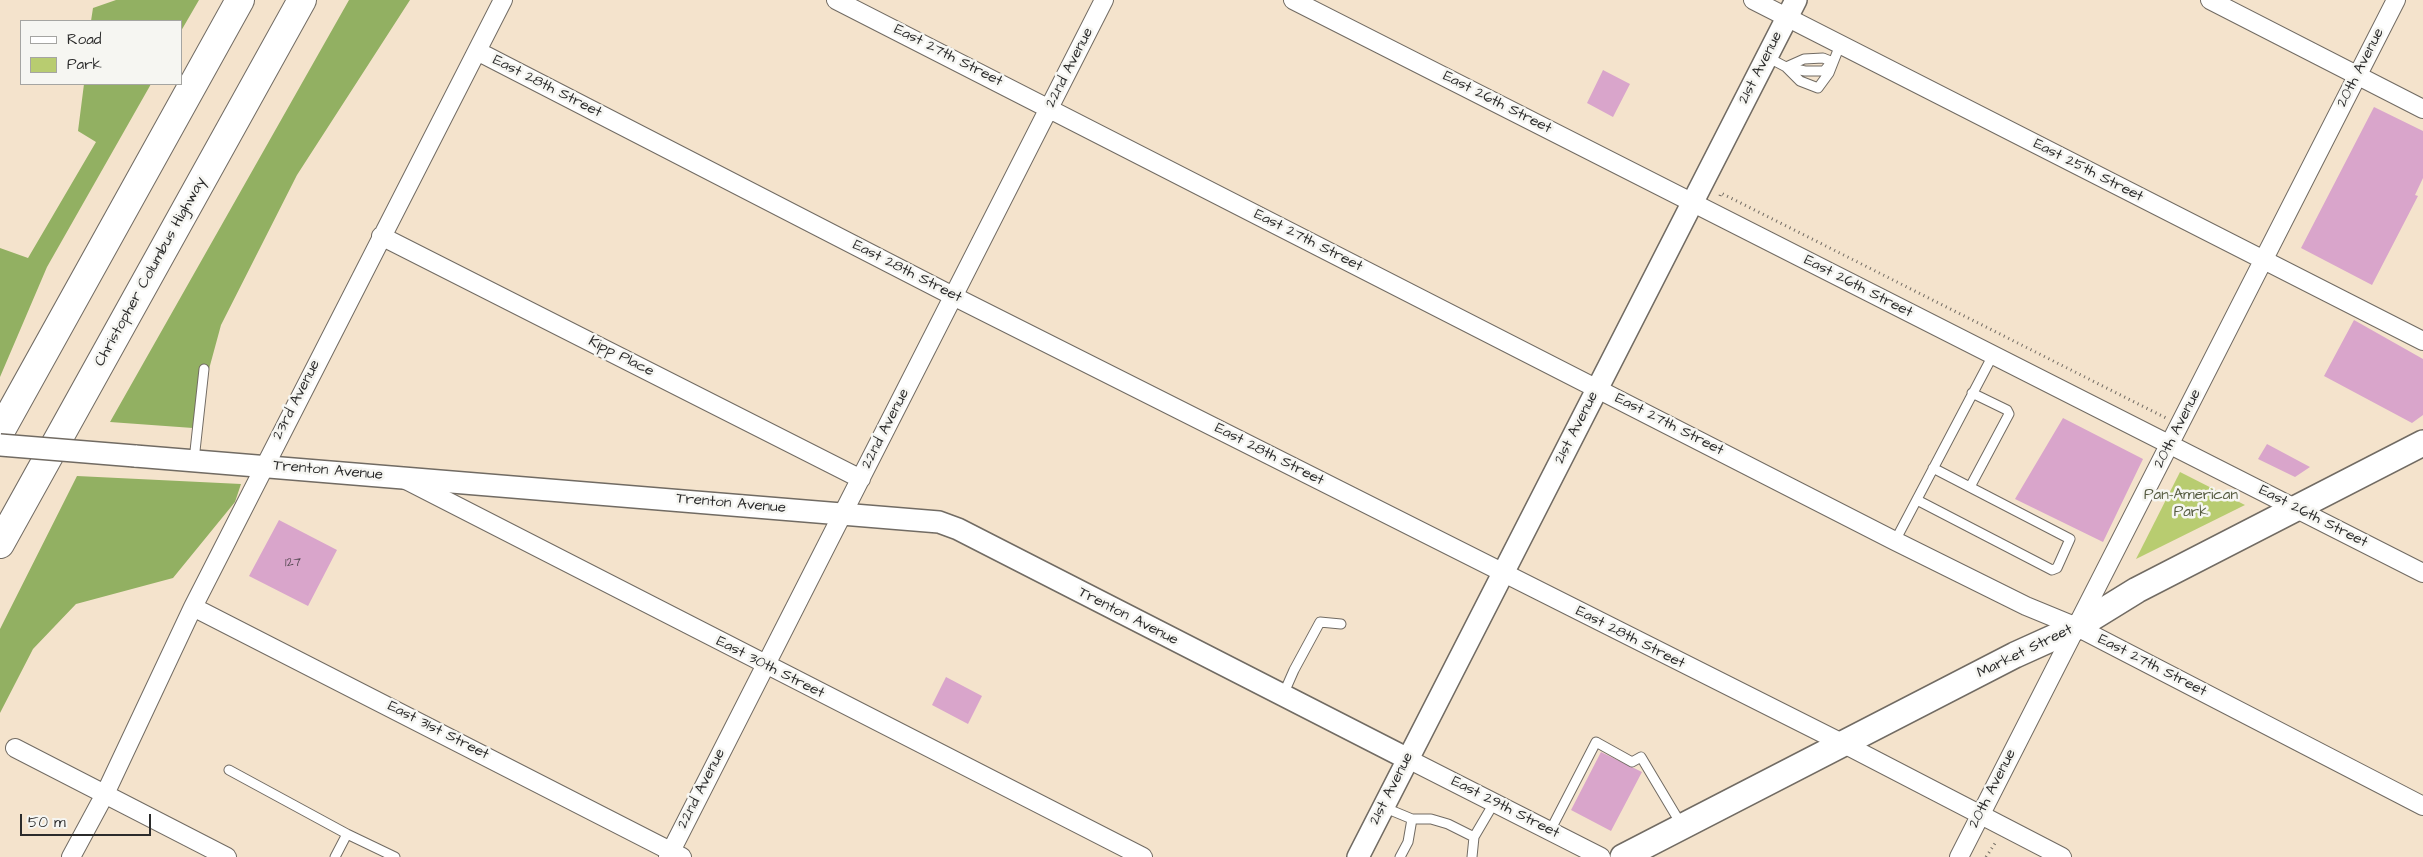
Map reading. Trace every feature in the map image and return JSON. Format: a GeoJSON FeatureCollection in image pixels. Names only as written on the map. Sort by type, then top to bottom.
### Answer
{"type":"FeatureCollection","features":[{"type":"Feature","properties":{"kind":"highway"},"geometry":{"type":"LineString","coordinates":[[0,432],[240,0]]}},
{"type":"Feature","properties":{"kind":"highway","name":"Christopher Columbus Highway"},"geometry":{"type":"LineString","coordinates":[[0,544],[302,0]]}},
{"type":"Feature","properties":{"kind":"main road","name":"Market Street"},"geometry":{"type":"LineString","coordinates":[[1623,857],[2015,655],[2077,627],[2137,590],[2423,443]]}},
{"type":"Feature","properties":{"kind":"street","name":"23rd Avenue"},"geometry":{"type":"LineString","coordinates":[[71,857],[105,794],[193,606],[503,0]]}},
{"type":"Feature","properties":{"kind":"street","name":"East 27th Street"},"geometry":{"type":"LineString","coordinates":[[836,0],[1895,540],[2026,606],[2077,627],[2423,806]]}},
{"type":"Feature","properties":{"kind":"street","name":"22nd Avenue"},"geometry":{"type":"LineString","coordinates":[[674,855],[766,665],[1104,0]]}},
{"type":"Feature","properties":{"kind":"street","name":"East 26th Street"},"geometry":{"type":"LineString","coordinates":[[1293,0],[2423,573]]}},
{"type":"Feature","properties":{"kind":"street","name":"East 25th Street"},"geometry":{"type":"LineString","coordinates":[[1753,0],[1791,9],[1840,45],[2423,341]]}},
{"type":"Feature","properties":{"kind":"street"},"geometry":{"type":"LineString","coordinates":[[2210,0],[2423,109]]}},
{"type":"Feature","properties":{"kind":"street","name":"20th Avenue"},"geometry":{"type":"LineString","coordinates":[[1959,857],[2396,0]]}},
{"type":"Feature","properties":{"kind":"street","name":"21st Avenue"},"geometry":{"type":"LineString","coordinates":[[1358,857],[1791,9]]}},
{"type":"Feature","properties":{"kind":"street","name":"East 28th Street"},"geometry":{"type":"LineString","coordinates":[[477,51],[953,296],[1502,574],[1844,744],[1979,816],[2062,857]]}},
{"type":"Feature","properties":{"kind":"street","name":"Kipp Place"},"geometry":{"type":"LineString","coordinates":[[381,236],[861,479]]}},
{"type":"Feature","properties":{"kind":"street","name":"Trenton Avenue"},"geometry":{"type":"LineString","coordinates":[[0,445],[265,465],[939,522],[958,529],[1408,759]]}},
{"type":"Feature","properties":{"kind":"street","name":"East 30th Street"},"geometry":{"type":"LineString","coordinates":[[398,476],[1143,857]]}},
{"type":"Feature","properties":{"kind":"street","name":"East 31st Street"},"geometry":{"type":"LineString","coordinates":[[193,606],[674,855]]}},
{"type":"Feature","properties":{"kind":"street"},"geometry":{"type":"LineString","coordinates":[[14,748],[228,857]]}},
{"type":"Feature","properties":{"kind":"street","name":"East 29th Street"},"geometry":{"type":"LineString","coordinates":[[1408,759],[1601,857]]}},
{"type":"Feature","properties":{"kind":"lane"},"geometry":{"type":"LineString","coordinates":[[1786,67],[1800,81],[1818,88],[1829,73],[1840,45]]}},
{"type":"Feature","properties":{"kind":"lane"},"geometry":{"type":"LineString","coordinates":[[1767,57],[1786,67],[1804,72],[1824,71],[1833,62]]}},
{"type":"Feature","properties":{"kind":"lane"},"geometry":{"type":"LineString","coordinates":[[1786,67],[1804,59],[1823,58],[1833,62]]}},
{"type":"Feature","properties":{"kind":"lane"},"geometry":{"type":"LineString","coordinates":[[1895,540],[1993,355]]}},
{"type":"Feature","properties":{"kind":"lane"},"geometry":{"type":"LineString","coordinates":[[194,460],[204,369]]}},
{"type":"Feature","properties":{"kind":"lane"},"geometry":{"type":"LineString","coordinates":[[1970,487],[2009,414],[2007,410],[1972,393]]}},
{"type":"Feature","properties":{"kind":"lane"},"geometry":{"type":"LineString","coordinates":[[1917,500],[2052,570],[2056,569],[2070,538],[1933,468]]}},
{"type":"Feature","properties":{"kind":"lane"},"geometry":{"type":"LineString","coordinates":[[1283,696],[1294,670],[1320,622],[1341,624]]}},
{"type":"Feature","properties":{"kind":"lane"},"geometry":{"type":"LineString","coordinates":[[1550,831],[1596,742],[1632,762],[1641,757],[1682,827]]}},
{"type":"Feature","properties":{"kind":"lane"},"geometry":{"type":"LineString","coordinates":[[229,770],[347,834],[395,857]]}},
{"type":"Feature","properties":{"kind":"lane"},"geometry":{"type":"LineString","coordinates":[[1472,857],[1474,837],[1494,803]]}},
{"type":"Feature","properties":{"kind":"lane"},"geometry":{"type":"LineString","coordinates":[[1383,807],[1412,820],[1431,820],[1448,824],[1474,837]]}},
{"type":"Feature","properties":{"kind":"lane"},"geometry":{"type":"LineString","coordinates":[[1400,857],[1408,842],[1412,820]]}},
{"type":"Feature","properties":{"kind":"lane"},"geometry":{"type":"LineString","coordinates":[[335,857],[347,834]]}},
{"type":"Feature","properties":{"kind":"path"},"geometry":{"type":"LineString","coordinates":[[1711,212],[1721,193],[2180,425]]}},
{"type":"Feature","properties":{"kind":"path"},"geometry":{"type":"LineString","coordinates":[[1986,857],[1994,841],[2002,845]]}},
{"type":"Feature","properties":{"kind":"green space"},"geometry":{"type":"Polygon","coordinates":[[[116,0],[199,0],[182,29],[182,20],[91,20],[93,8],[116,0]]]}},
{"type":"Feature","properties":{"kind":"green space"},"geometry":{"type":"Polygon","coordinates":[[[349,0],[410,0],[297,175],[221,325],[193,428],[110,422],[349,0]]]}},
{"type":"Feature","properties":{"kind":"green space"},"geometry":{"type":"Polygon","coordinates":[[[84,85],[150,85],[47,267],[0,377],[0,248],[28,258],[96,142],[78,131],[84,85]]]}},
{"type":"Feature","properties":{"kind":"green space","name":"Pan-American Park"},"geometry":{"type":"Polygon","coordinates":[[[2180,472],[2245,505],[2136,559],[2180,472]]]}},
{"type":"Feature","properties":{"kind":"green space"},"geometry":{"type":"Polygon","coordinates":[[[77,476],[241,484],[235,502],[173,578],[76,604],[33,649],[0,713],[0,629],[77,476]]]}},
{"type":"Feature","properties":{"kind":"building"},"geometry":{"type":"Polygon","coordinates":[[[1603,70],[1630,84],[1613,117],[1587,103],[1603,70]]]}},
{"type":"Feature","properties":{"kind":"building"},"geometry":{"type":"Polygon","coordinates":[[[2374,107],[2423,131],[2423,178],[2415,195],[2418,196],[2372,285],[2301,248],[2374,107]]]}},
{"type":"Feature","properties":{"kind":"building"},"geometry":{"type":"Polygon","coordinates":[[[2354,320],[2423,359],[2423,415],[2412,423],[2324,376],[2354,320]]]}},
{"type":"Feature","properties":{"kind":"building"},"geometry":{"type":"Polygon","coordinates":[[[2063,418],[2143,459],[2103,542],[2015,499],[2063,418]]]}},
{"type":"Feature","properties":{"kind":"building"},"geometry":{"type":"Polygon","coordinates":[[[2267,444],[2310,467],[2295,477],[2258,459],[2267,444]]]}},
{"type":"Feature","properties":{"kind":"building"},"geometry":{"type":"Polygon","coordinates":[[[279,520],[337,550],[308,606],[249,576],[279,520]]]}},
{"type":"Feature","properties":{"kind":"building"},"geometry":{"type":"Polygon","coordinates":[[[946,677],[982,696],[968,724],[932,705],[946,677]]]}},
{"type":"Feature","properties":{"kind":"building"},"geometry":{"type":"Polygon","coordinates":[[[1601,752],[1642,772],[1611,831],[1571,810],[1601,752]]]}}]}
